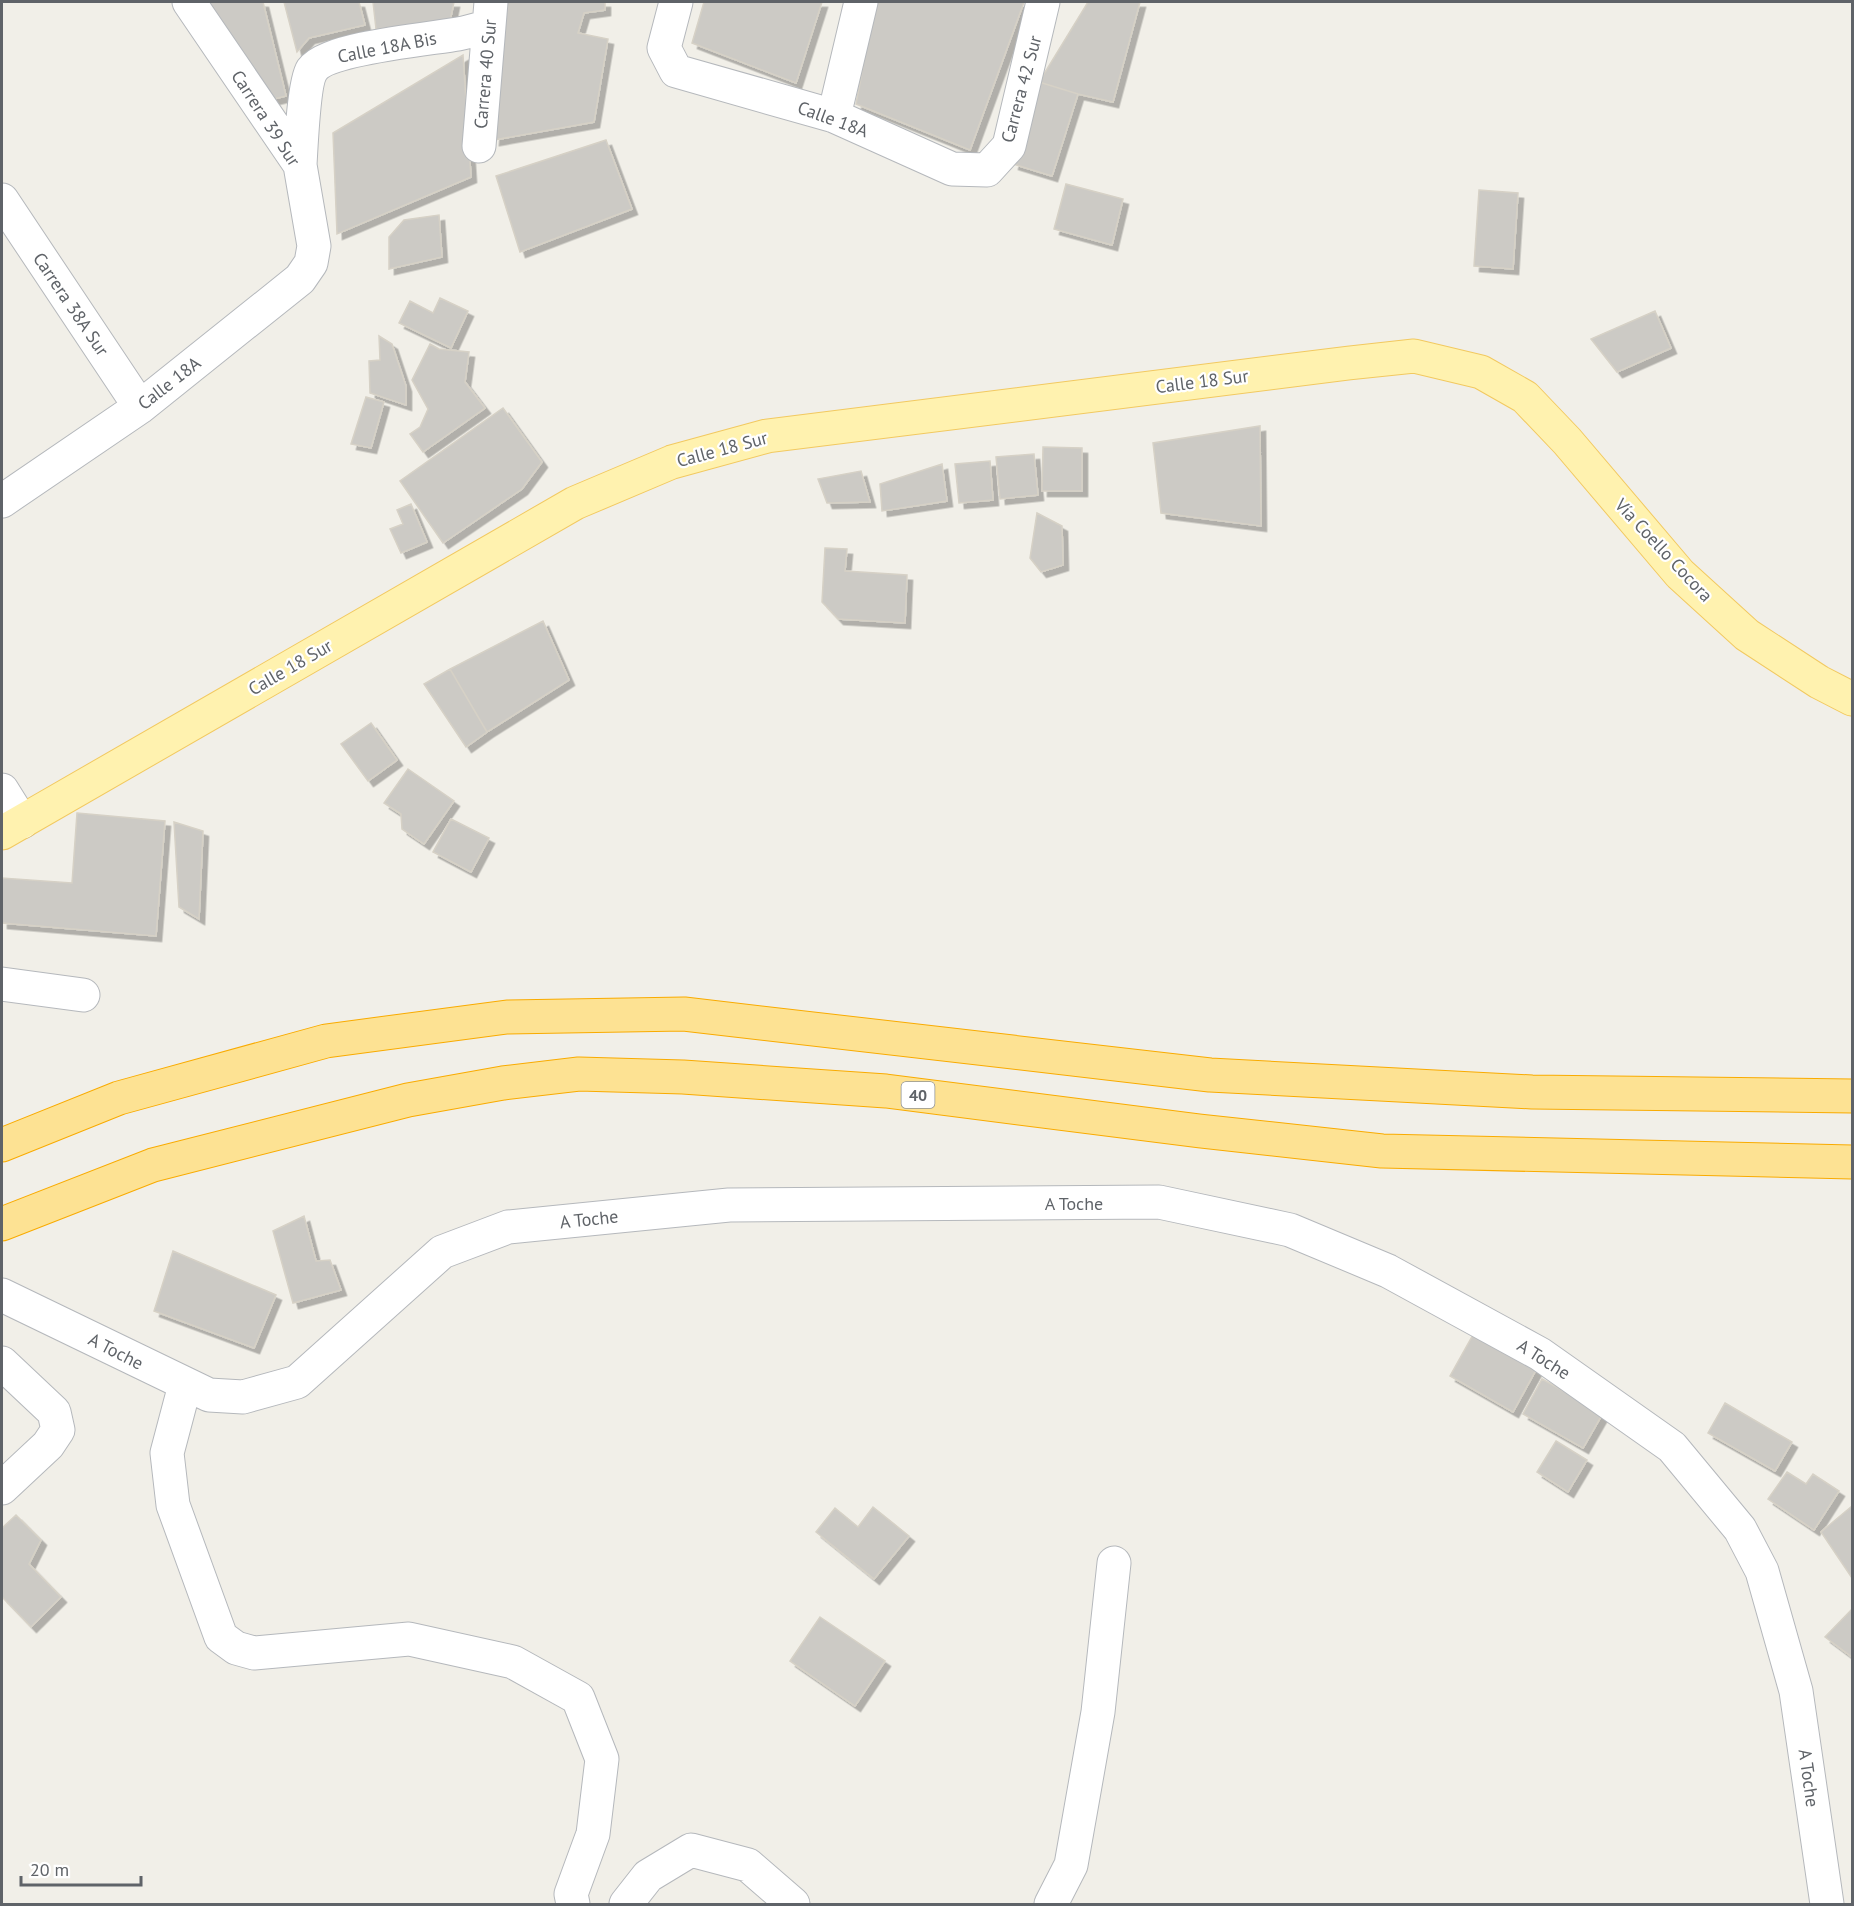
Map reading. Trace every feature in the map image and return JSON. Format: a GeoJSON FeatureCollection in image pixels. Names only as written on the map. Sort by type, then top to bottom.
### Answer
{"type":"FeatureCollection","features":[{"type":"Feature","properties":{"kind":"highway"},"geometry":{"type":"LineString","coordinates":[[2,1145],[119,1098],[326,1041],[507,1017],[684,1014],[1210,1075],[1532,1092],[1852,1095]]}},
{"type":"Feature","properties":{"kind":"highway","name":"40"},"geometry":{"type":"LineString","coordinates":[[2,1224],[36,1209],[165,1162],[408,1100],[503,1083],[579,1074],[683,1077],[886,1091],[1200,1131],[1382,1150],[1852,1162]]}},
{"type":"Feature","properties":{"kind":"main road","name":"Calle 18 Sur"},"geometry":{"type":"LineString","coordinates":[[12,828],[575,503],[672,462],[767,435],[1414,356],[1481,372],[1525,397]]}},
{"type":"Feature","properties":{"kind":"main road","name":"Vía Coello Cocora"},"geometry":{"type":"LineString","coordinates":[[1525,397],[1567,441],[1689,581],[1747,635],[1819,681],[1852,699]]}},
{"type":"Feature","properties":{"kind":"street","name":"Carrera 39 Sur"},"geometry":{"type":"LineString","coordinates":[[189,2],[300,165],[314,246]]}},
{"type":"Feature","properties":{"kind":"street","name":"Calle 18A"},"geometry":{"type":"LineString","coordinates":[[676,2],[664,48],[676,70],[834,116],[952,169],[987,170]]}},
{"type":"Feature","properties":{"kind":"street"},"geometry":{"type":"LineString","coordinates":[[834,116],[861,2]]}},
{"type":"Feature","properties":{"kind":"street","name":"Carrera 42 Sur"},"geometry":{"type":"LineString","coordinates":[[987,170],[1009,146],[1043,2]]}},
{"type":"Feature","properties":{"kind":"street","name":"Calle 18A Bis"},"geometry":{"type":"LineString","coordinates":[[300,165],[307,85],[312,69],[326,59],[358,50],[460,34],[490,14]]}},
{"type":"Feature","properties":{"kind":"street","name":"Carrera 40 Sur"},"geometry":{"type":"LineString","coordinates":[[479,146],[490,14]]}},
{"type":"Feature","properties":{"kind":"street","name":"Carrera 38A Sur"},"geometry":{"type":"LineString","coordinates":[[2,200],[140,407]]}},
{"type":"Feature","properties":{"kind":"street","name":"Calle 18A"},"geometry":{"type":"LineString","coordinates":[[2,501],[140,407],[300,279],[311,263],[314,246]]}},
{"type":"Feature","properties":{"kind":"street"},"geometry":{"type":"LineString","coordinates":[[2,790],[12,828]]}},
{"type":"Feature","properties":{"kind":"street"},"geometry":{"type":"LineString","coordinates":[[2,984],[83,995]]}},
{"type":"Feature","properties":{"kind":"street","name":"A Toche"},"geometry":{"type":"LineString","coordinates":[[2,1295],[185,1385],[209,1395],[243,1397],[297,1383],[442,1252],[508,1227],[729,1205],[1159,1202],[1290,1230],[1388,1271],[1540,1354],[1672,1448],[1740,1529],[1762,1571],[1796,1691],[1827,1905]]}},
{"type":"Feature","properties":{"kind":"street"},"geometry":{"type":"LineString","coordinates":[[2,1363],[54,1412],[58,1430],[48,1445],[2,1488]]}},
{"type":"Feature","properties":{"kind":"street"},"geometry":{"type":"LineString","coordinates":[[185,1385],[167,1453],[173,1505],[221,1637],[236,1648],[254,1653],[409,1639],[513,1662],[578,1698],[602,1759],[593,1834],[571,1894],[573,1905]]}},
{"type":"Feature","properties":{"kind":"street"},"geometry":{"type":"LineString","coordinates":[[1051,1905],[1071,1865],[1098,1712],[1114,1563]]}},
{"type":"Feature","properties":{"kind":"street"},"geometry":{"type":"LineString","coordinates":[[626,1905],[648,1876],[691,1850],[748,1865],[793,1905]]}},
{"type":"Feature","properties":{"kind":"building"},"geometry":{"type":"Polygon","coordinates":[[[202,2],[263,2],[286,96],[274,99],[202,2]]]}},
{"type":"Feature","properties":{"kind":"building"},"geometry":{"type":"Polygon","coordinates":[[[284,2],[359,2],[365,25],[309,38],[297,52],[284,2]]]}},
{"type":"Feature","properties":{"kind":"building"},"geometry":{"type":"Polygon","coordinates":[[[373,2],[454,2],[450,21],[376,29],[373,2]]]}},
{"type":"Feature","properties":{"kind":"building"},"geometry":{"type":"Polygon","coordinates":[[[505,2],[605,2],[605,10],[584,13],[578,33],[608,39],[594,122],[494,140],[505,2]]]}},
{"type":"Feature","properties":{"kind":"building"},"geometry":{"type":"Polygon","coordinates":[[[704,2],[822,2],[796,83],[692,43],[704,2]]]}},
{"type":"Feature","properties":{"kind":"building"},"geometry":{"type":"Polygon","coordinates":[[[875,2],[1024,2],[970,150],[856,104],[875,2]]]}},
{"type":"Feature","properties":{"kind":"building"},"geometry":{"type":"Polygon","coordinates":[[[1088,2],[1140,2],[1113,102],[1039,82],[1088,2]]]}},
{"type":"Feature","properties":{"kind":"building"},"geometry":{"type":"Polygon","coordinates":[[[463,55],[471,177],[337,234],[333,133],[463,55]]]}},
{"type":"Feature","properties":{"kind":"building"},"geometry":{"type":"Polygon","coordinates":[[[1039,82],[1078,94],[1052,176],[1013,164],[1039,82]]]}},
{"type":"Feature","properties":{"kind":"building"},"geometry":{"type":"Polygon","coordinates":[[[606,140],[632,209],[520,252],[496,176],[606,140]]]}},
{"type":"Feature","properties":{"kind":"building"},"geometry":{"type":"Polygon","coordinates":[[[1066,184],[1123,199],[1112,245],[1054,229],[1066,184]]]}},
{"type":"Feature","properties":{"kind":"building"},"geometry":{"type":"Polygon","coordinates":[[[1479,190],[1518,193],[1513,269],[1474,266],[1479,190]]]}},
{"type":"Feature","properties":{"kind":"building"},"geometry":{"type":"Polygon","coordinates":[[[439,215],[442,257],[389,269],[389,237],[404,220],[439,215]]]}},
{"type":"Feature","properties":{"kind":"building"},"geometry":{"type":"Polygon","coordinates":[[[440,298],[468,311],[451,348],[399,323],[410,301],[433,313],[440,298]]]}},
{"type":"Feature","properties":{"kind":"building"},"geometry":{"type":"Polygon","coordinates":[[[1655,311],[1671,348],[1617,372],[1591,339],[1655,311]]]}},
{"type":"Feature","properties":{"kind":"building"},"geometry":{"type":"Polygon","coordinates":[[[379,336],[392,344],[406,386],[406,405],[370,393],[369,361],[380,360],[379,336]]]}},
{"type":"Feature","properties":{"kind":"building"},"geometry":{"type":"Polygon","coordinates":[[[430,344],[439,349],[469,352],[465,382],[485,408],[423,452],[410,434],[420,427],[428,409],[412,380],[430,344]]]}},
{"type":"Feature","properties":{"kind":"building"},"geometry":{"type":"Polygon","coordinates":[[[366,397],[384,402],[371,448],[351,444],[366,397]]]}},
{"type":"Feature","properties":{"kind":"building"},"geometry":{"type":"Polygon","coordinates":[[[503,408],[542,462],[522,489],[443,543],[400,481],[503,408]]]}},
{"type":"Feature","properties":{"kind":"building"},"geometry":{"type":"Polygon","coordinates":[[[1260,426],[1261,526],[1161,513],[1153,443],[1260,426]]]}},
{"type":"Feature","properties":{"kind":"building"},"geometry":{"type":"Polygon","coordinates":[[[1043,447],[1082,448],[1082,491],[1042,491],[1043,447]]]}},
{"type":"Feature","properties":{"kind":"building"},"geometry":{"type":"Polygon","coordinates":[[[1034,454],[1038,495],[1000,499],[996,457],[1034,454]]]}},
{"type":"Feature","properties":{"kind":"building"},"geometry":{"type":"Polygon","coordinates":[[[990,461],[993,500],[959,503],[955,464],[990,461]]]}},
{"type":"Feature","properties":{"kind":"building"},"geometry":{"type":"Polygon","coordinates":[[[942,464],[947,501],[882,511],[880,484],[942,464]]]}},
{"type":"Feature","properties":{"kind":"building"},"geometry":{"type":"Polygon","coordinates":[[[861,471],[870,502],[827,503],[818,479],[861,471]]]}},
{"type":"Feature","properties":{"kind":"building"},"geometry":{"type":"Polygon","coordinates":[[[411,504],[427,542],[401,553],[390,529],[403,524],[397,510],[411,504]]]}},
{"type":"Feature","properties":{"kind":"building"},"geometry":{"type":"Polygon","coordinates":[[[1037,513],[1062,526],[1063,565],[1041,572],[1030,558],[1037,513]]]}},
{"type":"Feature","properties":{"kind":"building"},"geometry":{"type":"Polygon","coordinates":[[[825,548],[847,549],[845,571],[907,575],[905,623],[838,619],[822,602],[825,548]]]}},
{"type":"Feature","properties":{"kind":"building"},"geometry":{"type":"Polygon","coordinates":[[[543,621],[569,680],[487,732],[450,669],[543,621]]]}},
{"type":"Feature","properties":{"kind":"building"},"geometry":{"type":"Polygon","coordinates":[[[450,669],[487,732],[466,747],[424,684],[450,669]]]}},
{"type":"Feature","properties":{"kind":"building"},"geometry":{"type":"Polygon","coordinates":[[[371,723],[397,760],[368,781],[341,744],[371,723]]]}},
{"type":"Feature","properties":{"kind":"building"},"geometry":{"type":"Polygon","coordinates":[[[408,769],[454,801],[424,844],[402,829],[401,814],[384,803],[408,769]]]}},
{"type":"Feature","properties":{"kind":"building"},"geometry":{"type":"Polygon","coordinates":[[[77,813],[165,821],[156,936],[2,923],[2,878],[72,883],[77,813]]]}},
{"type":"Feature","properties":{"kind":"building"},"geometry":{"type":"Polygon","coordinates":[[[451,819],[489,838],[471,872],[433,852],[451,819]]]}},
{"type":"Feature","properties":{"kind":"building"},"geometry":{"type":"Polygon","coordinates":[[[174,822],[203,831],[199,919],[179,907],[174,822]]]}},
{"type":"Feature","properties":{"kind":"building"},"geometry":{"type":"Polygon","coordinates":[[[304,1216],[316,1261],[330,1260],[341,1290],[293,1303],[273,1231],[304,1216]]]}},
{"type":"Feature","properties":{"kind":"building"},"geometry":{"type":"Polygon","coordinates":[[[173,1251],[276,1295],[254,1348],[154,1311],[173,1251]]]}},
{"type":"Feature","properties":{"kind":"building"},"geometry":{"type":"Polygon","coordinates":[[[1474,1333],[1537,1368],[1513,1412],[1450,1376],[1474,1333]]]}},
{"type":"Feature","properties":{"kind":"building"},"geometry":{"type":"Polygon","coordinates":[[[1542,1379],[1603,1413],[1583,1448],[1523,1414],[1542,1379]]]}},
{"type":"Feature","properties":{"kind":"building"},"geometry":{"type":"Polygon","coordinates":[[[1725,1403],[1792,1442],[1775,1471],[1708,1433],[1725,1403]]]}},
{"type":"Feature","properties":{"kind":"building"},"geometry":{"type":"Polygon","coordinates":[[[1556,1441],[1587,1460],[1568,1492],[1537,1472],[1556,1441]]]}},
{"type":"Feature","properties":{"kind":"building"},"geometry":{"type":"Polygon","coordinates":[[[1787,1472],[1806,1484],[1813,1474],[1839,1491],[1814,1530],[1768,1499],[1787,1472]]]}},
{"type":"Feature","properties":{"kind":"building"},"geometry":{"type":"Polygon","coordinates":[[[1852,1506],[1852,1578],[1821,1532],[1852,1506]]]}},
{"type":"Feature","properties":{"kind":"building"},"geometry":{"type":"Polygon","coordinates":[[[873,1507],[909,1536],[874,1579],[816,1532],[835,1508],[858,1527],[873,1507]]]}},
{"type":"Feature","properties":{"kind":"building"},"geometry":{"type":"Polygon","coordinates":[[[16,1515],[41,1540],[29,1564],[61,1597],[31,1627],[2,1597],[2,1528],[16,1515]]]}},
{"type":"Feature","properties":{"kind":"building"},"geometry":{"type":"Polygon","coordinates":[[[1852,1609],[1852,1657],[1825,1637],[1852,1609]]]}},
{"type":"Feature","properties":{"kind":"building"},"geometry":{"type":"Polygon","coordinates":[[[820,1617],[885,1661],[855,1706],[790,1661],[820,1617]]]}}]}
